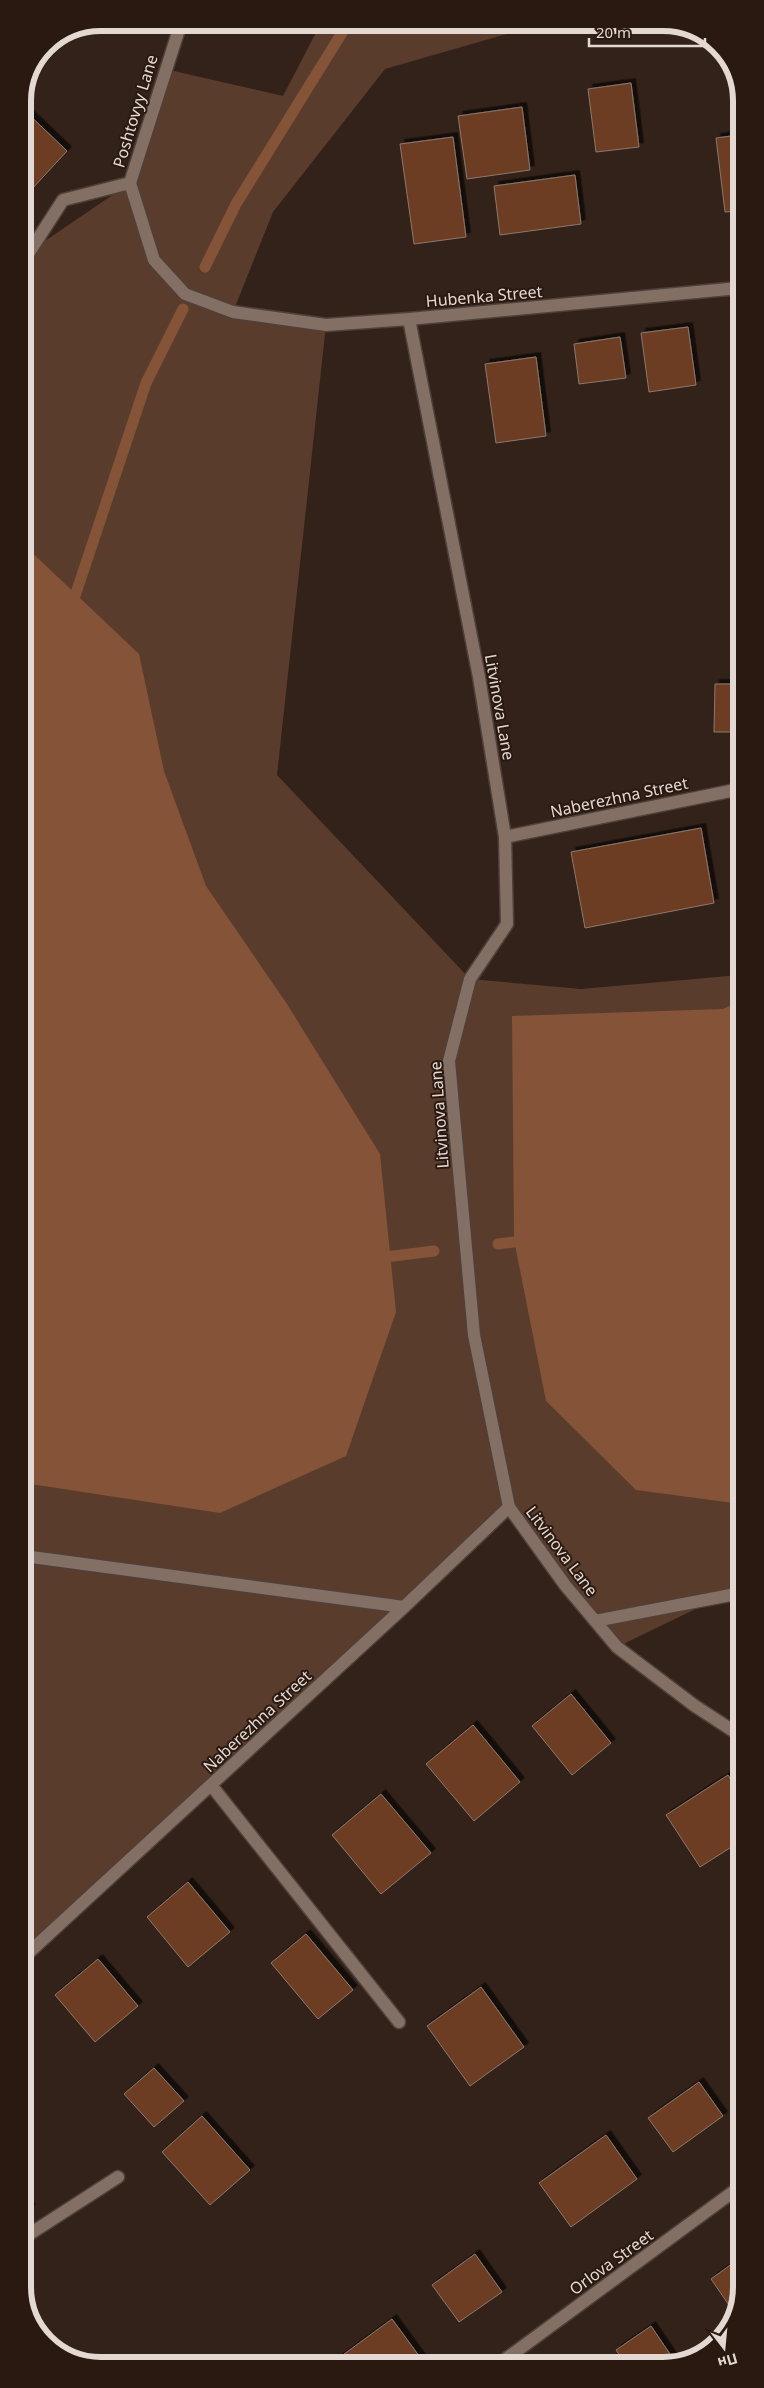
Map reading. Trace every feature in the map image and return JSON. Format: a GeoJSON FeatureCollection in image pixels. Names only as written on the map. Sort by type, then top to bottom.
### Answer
{"type":"FeatureCollection","features":[{"type":"Feature","properties":{"kind":"street","name":"Poshtovyy Lane"},"geometry":{"type":"LineString","coordinates":[[178,31],[130,183],[154,260],[185,294],[233,312]]}},
{"type":"Feature","properties":{"kind":"street"},"geometry":{"type":"LineString","coordinates":[[31,250],[63,200],[130,183]]}},
{"type":"Feature","properties":{"kind":"street","name":"Hubenka Street"},"geometry":{"type":"LineString","coordinates":[[233,312],[326,325],[733,289]]}},
{"type":"Feature","properties":{"kind":"street","name":"Litvinova Lane"},"geometry":{"type":"LineString","coordinates":[[409,319],[479,677],[505,837],[507,924],[470,979],[449,1060],[474,1335],[509,1507],[565,1585],[617,1647],[695,1706],[733,1731]]}},
{"type":"Feature","properties":{"kind":"street","name":"Naberezhna Street"},"geometry":{"type":"LineString","coordinates":[[505,837],[733,790]]}},
{"type":"Feature","properties":{"kind":"street","name":"Naberezhna Street"},"geometry":{"type":"LineString","coordinates":[[31,1950],[404,1607],[509,1507]]}},
{"type":"Feature","properties":{"kind":"street"},"geometry":{"type":"LineString","coordinates":[[31,1557],[404,1607]]}},
{"type":"Feature","properties":{"kind":"street"},"geometry":{"type":"LineString","coordinates":[[595,1621],[733,1595]]}},
{"type":"Feature","properties":{"kind":"street"},"geometry":{"type":"LineString","coordinates":[[211,1785],[399,2022]]}},
{"type":"Feature","properties":{"kind":"street"},"geometry":{"type":"LineString","coordinates":[[31,2233],[118,2177]]}},
{"type":"Feature","properties":{"kind":"street","name":"Orlova Street"},"geometry":{"type":"LineString","coordinates":[[509,2357],[733,2192]]}},
{"type":"Feature","properties":{"kind":"shaded area"},"geometry":{"type":"Polygon","coordinates":[[[317,31],[517,31],[385,69],[273,212],[233,312],[326,325],[277,775],[470,979],[581,989],[733,976],[733,1591],[617,1647],[509,1507],[31,1950],[31,251],[130,183],[165,69],[283,96],[317,31]]]}},
{"type":"Feature","properties":{"kind":"shaded area"},"geometry":{"type":"Polygon","coordinates":[[[31,552],[139,654],[164,771],[206,886],[287,1004],[380,1154],[396,1312],[346,1456],[220,1513],[31,1484],[31,552]]]}},
{"type":"Feature","properties":{"kind":"shaded area"},"geometry":{"type":"Polygon","coordinates":[[[733,1004],[733,1503],[636,1490],[546,1401],[514,1240],[512,1016],[723,1009],[733,1004]]]}},
{"type":"Feature","properties":{"kind":"building"},"geometry":{"type":"Polygon","coordinates":[[[631,83],[639,147],[596,152],[588,89],[631,83]]]}},
{"type":"Feature","properties":{"kind":"building"},"geometry":{"type":"Polygon","coordinates":[[[522,107],[530,170],[467,179],[458,116],[522,107]]]}},
{"type":"Feature","properties":{"kind":"building"},"geometry":{"type":"Polygon","coordinates":[[[31,117],[67,151],[31,190],[31,117]]]}},
{"type":"Feature","properties":{"kind":"building"},"geometry":{"type":"Polygon","coordinates":[[[733,136],[733,211],[725,212],[716,138],[733,136]]]}},
{"type":"Feature","properties":{"kind":"building"},"geometry":{"type":"Polygon","coordinates":[[[453,137],[466,237],[414,244],[400,144],[453,137]]]}},
{"type":"Feature","properties":{"kind":"building"},"geometry":{"type":"Polygon","coordinates":[[[575,175],[581,224],[500,235],[494,186],[575,175]]]}},
{"type":"Feature","properties":{"kind":"building"},"geometry":{"type":"Polygon","coordinates":[[[688,327],[696,385],[649,392],[641,333],[688,327]]]}},
{"type":"Feature","properties":{"kind":"building"},"geometry":{"type":"Polygon","coordinates":[[[620,337],[626,378],[579,384],[574,344],[620,337]]]}},
{"type":"Feature","properties":{"kind":"building"},"geometry":{"type":"Polygon","coordinates":[[[536,357],[546,436],[496,443],[485,364],[536,357]]]}},
{"type":"Feature","properties":{"kind":"building"},"geometry":{"type":"Polygon","coordinates":[[[715,684],[733,684],[733,732],[714,732],[715,684]]]}},
{"type":"Feature","properties":{"kind":"building"},"geometry":{"type":"Polygon","coordinates":[[[701,828],[714,903],[585,928],[571,852],[701,828]]]}},
{"type":"Feature","properties":{"kind":"building"},"geometry":{"type":"Polygon","coordinates":[[[571,1694],[611,1743],[572,1775],[532,1726],[571,1694]]]}},
{"type":"Feature","properties":{"kind":"building"},"geometry":{"type":"Polygon","coordinates":[[[473,1725],[520,1782],[474,1821],[426,1764],[473,1725]]]}},
{"type":"Feature","properties":{"kind":"building"},"geometry":{"type":"Polygon","coordinates":[[[728,1775],[733,1783],[733,1846],[700,1867],[666,1815],[728,1775]]]}},
{"type":"Feature","properties":{"kind":"building"},"geometry":{"type":"Polygon","coordinates":[[[381,1794],[431,1853],[381,1894],[332,1835],[381,1794]]]}},
{"type":"Feature","properties":{"kind":"building"},"geometry":{"type":"Polygon","coordinates":[[[188,1882],[230,1932],[188,1967],[147,1917],[188,1882]]]}},
{"type":"Feature","properties":{"kind":"building"},"geometry":{"type":"Polygon","coordinates":[[[306,1934],[353,1990],[318,2019],[271,1963],[306,1934]]]}},
{"type":"Feature","properties":{"kind":"building"},"geometry":{"type":"Polygon","coordinates":[[[98,1959],[138,2006],[95,2042],[55,1995],[98,1959]]]}},
{"type":"Feature","properties":{"kind":"building"},"geometry":{"type":"Polygon","coordinates":[[[481,1987],[524,2047],[470,2086],[427,2026],[481,1987]]]}},
{"type":"Feature","properties":{"kind":"building"},"geometry":{"type":"Polygon","coordinates":[[[154,2068],[184,2101],[154,2127],[124,2094],[154,2068]]]}},
{"type":"Feature","properties":{"kind":"building"},"geometry":{"type":"Polygon","coordinates":[[[699,2082],[723,2116],[673,2152],[648,2118],[699,2082]]]}},
{"type":"Feature","properties":{"kind":"building"},"geometry":{"type":"Polygon","coordinates":[[[202,2116],[250,2170],[210,2205],[162,2152],[202,2116]]]}},
{"type":"Feature","properties":{"kind":"building"},"geometry":{"type":"Polygon","coordinates":[[[606,2135],[637,2179],[571,2227],[539,2183],[606,2135]]]}},
{"type":"Feature","properties":{"kind":"building"},"geometry":{"type":"Polygon","coordinates":[[[475,2254],[502,2292],[459,2322],[432,2285],[475,2254]]]}},
{"type":"Feature","properties":{"kind":"building"},"geometry":{"type":"Polygon","coordinates":[[[733,2263],[733,2287],[730,2306],[711,2279],[733,2263]]]}},
{"type":"Feature","properties":{"kind":"building"},"geometry":{"type":"Polygon","coordinates":[[[392,2319],[420,2357],[340,2357],[392,2319]]]}},
{"type":"Feature","properties":{"kind":"building"},"geometry":{"type":"Polygon","coordinates":[[[651,2326],[671,2356],[621,2357],[616,2350],[651,2326]]]}},
{"type":"Feature","properties":{"kind":"waterway"},"geometry":{"type":"LineString","coordinates":[[205,267],[236,204],[343,31]]}},
{"type":"Feature","properties":{"kind":"waterway"},"geometry":{"type":"LineString","coordinates":[[71,608],[146,383],[183,309]]}},
{"type":"Feature","properties":{"kind":"waterway"},"geometry":{"type":"LineString","coordinates":[[498,1244],[530,1240]]}},
{"type":"Feature","properties":{"kind":"waterway"},"geometry":{"type":"LineString","coordinates":[[377,1258],[434,1251]]}}]}
